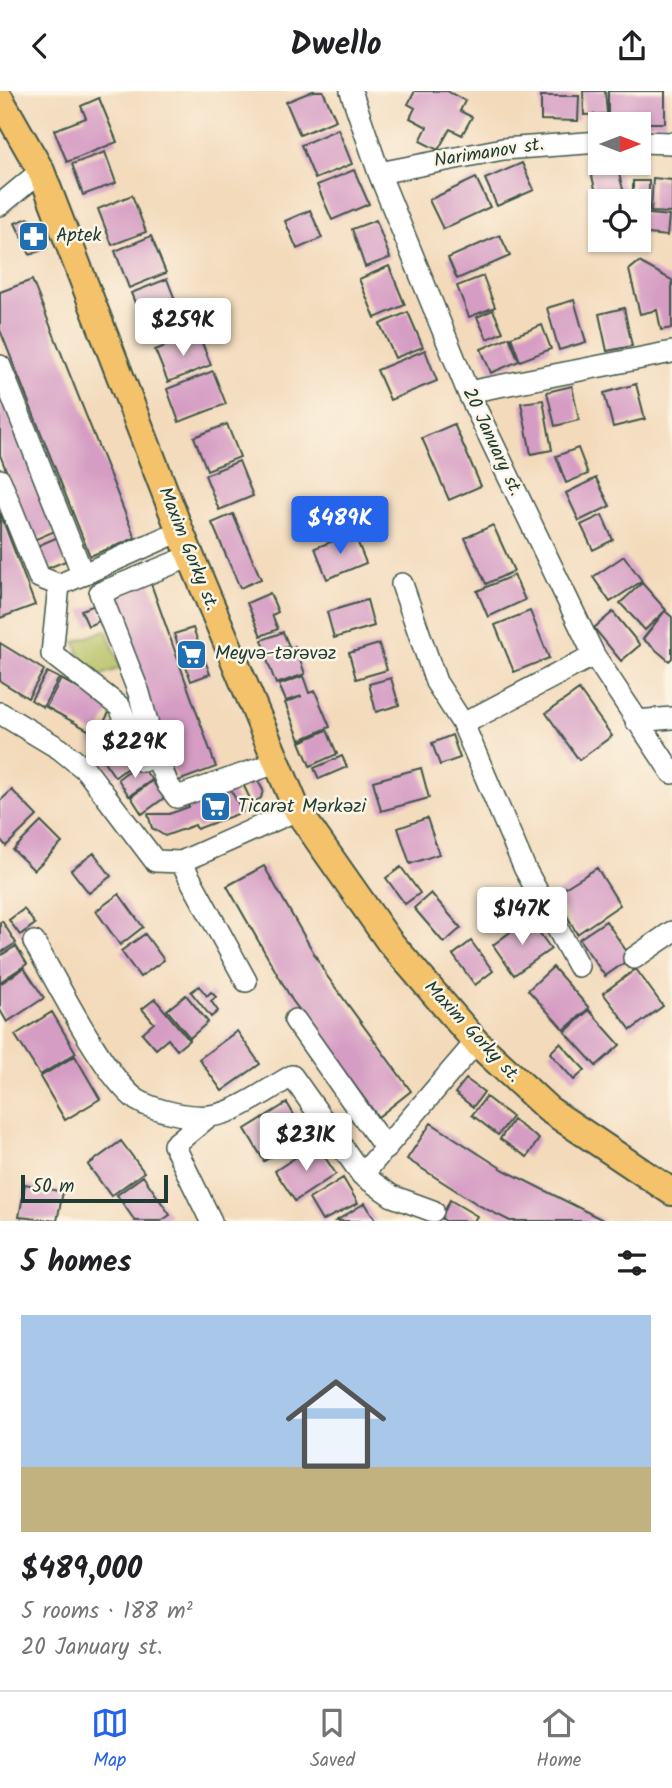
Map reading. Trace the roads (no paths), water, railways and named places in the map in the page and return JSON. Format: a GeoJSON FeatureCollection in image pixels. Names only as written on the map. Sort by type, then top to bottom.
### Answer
{"type":"FeatureCollection","features":[{"type":"Feature","properties":{"kind":"main road","name":"Maxim Gorky st."},"geometry":{"type":"LineString","coordinates":[[0,99],[41,171],[180,531],[297,810],[389,941],[476,1042],[548,1109],[672,1192]]}},
{"type":"Feature","properties":{"kind":"street","name":"20 January st."},"geometry":{"type":"LineString","coordinates":[[351,91],[379,173],[468,392],[594,655],[672,773]]}},
{"type":"Feature","properties":{"kind":"street"},"geometry":{"type":"LineString","coordinates":[[651,142],[672,143]]}},
{"type":"Feature","properties":{"kind":"street","name":"Narimanov st."},"geometry":{"type":"LineString","coordinates":[[379,173],[503,149],[588,143]]}},
{"type":"Feature","properties":{"kind":"street"},"geometry":{"type":"LineString","coordinates":[[0,205],[41,171]]}},
{"type":"Feature","properties":{"kind":"street"},"geometry":{"type":"LineString","coordinates":[[468,392],[672,352]]}},
{"type":"Feature","properties":{"kind":"street"},"geometry":{"type":"LineString","coordinates":[[0,366],[83,575]]}},
{"type":"Feature","properties":{"kind":"street"},"geometry":{"type":"LineString","coordinates":[[0,480],[39,577],[59,585],[180,531]]}},
{"type":"Feature","properties":{"kind":"street"},"geometry":{"type":"LineString","coordinates":[[59,585],[52,654],[120,706],[137,751],[153,743],[138,693],[100,593],[191,556]]}},
{"type":"Feature","properties":{"kind":"street"},"geometry":{"type":"LineString","coordinates":[[402,584],[436,682],[463,724],[525,869],[578,966]]}},
{"type":"Feature","properties":{"kind":"street"},"geometry":{"type":"LineString","coordinates":[[463,724],[594,655]]}},
{"type":"Feature","properties":{"kind":"street"},"geometry":{"type":"LineString","coordinates":[[0,713],[60,749],[86,771],[155,861],[181,862],[297,810]]}},
{"type":"Feature","properties":{"kind":"street"},"geometry":{"type":"LineString","coordinates":[[636,721],[672,718]]}},
{"type":"Feature","properties":{"kind":"street"},"geometry":{"type":"LineString","coordinates":[[142,761],[156,755],[168,785],[177,797],[276,763]]}},
{"type":"Feature","properties":{"kind":"street"},"geometry":{"type":"LineString","coordinates":[[181,862],[246,981]]}},
{"type":"Feature","properties":{"kind":"street"},"geometry":{"type":"LineString","coordinates":[[634,958],[672,932]]}},
{"type":"Feature","properties":{"kind":"street"},"geometry":{"type":"LineString","coordinates":[[34,942],[113,1074],[135,1098],[150,1107],[209,1116]]}},
{"type":"Feature","properties":{"kind":"street"},"geometry":{"type":"LineString","coordinates":[[295,1020],[386,1149]]}},
{"type":"Feature","properties":{"kind":"street"},"geometry":{"type":"LineString","coordinates":[[362,1175],[476,1042]]}},
{"type":"Feature","properties":{"kind":"street"},"geometry":{"type":"LineString","coordinates":[[211,1221],[174,1145],[209,1116],[227,1111],[292,1076],[362,1175],[392,1196],[433,1211]]}},
{"type":"Feature","properties":{"kind":"place","name":"Aptek"},"geometry":{"type":"Point","coordinates":[33,236]}},
{"type":"Feature","properties":{"kind":"place","name":"Meyvə-tərəvəz"},"geometry":{"type":"Point","coordinates":[192,654]}},
{"type":"Feature","properties":{"kind":"place","name":"Ticarət Mərkəzi"},"geometry":{"type":"Point","coordinates":[215,807]}}]}
